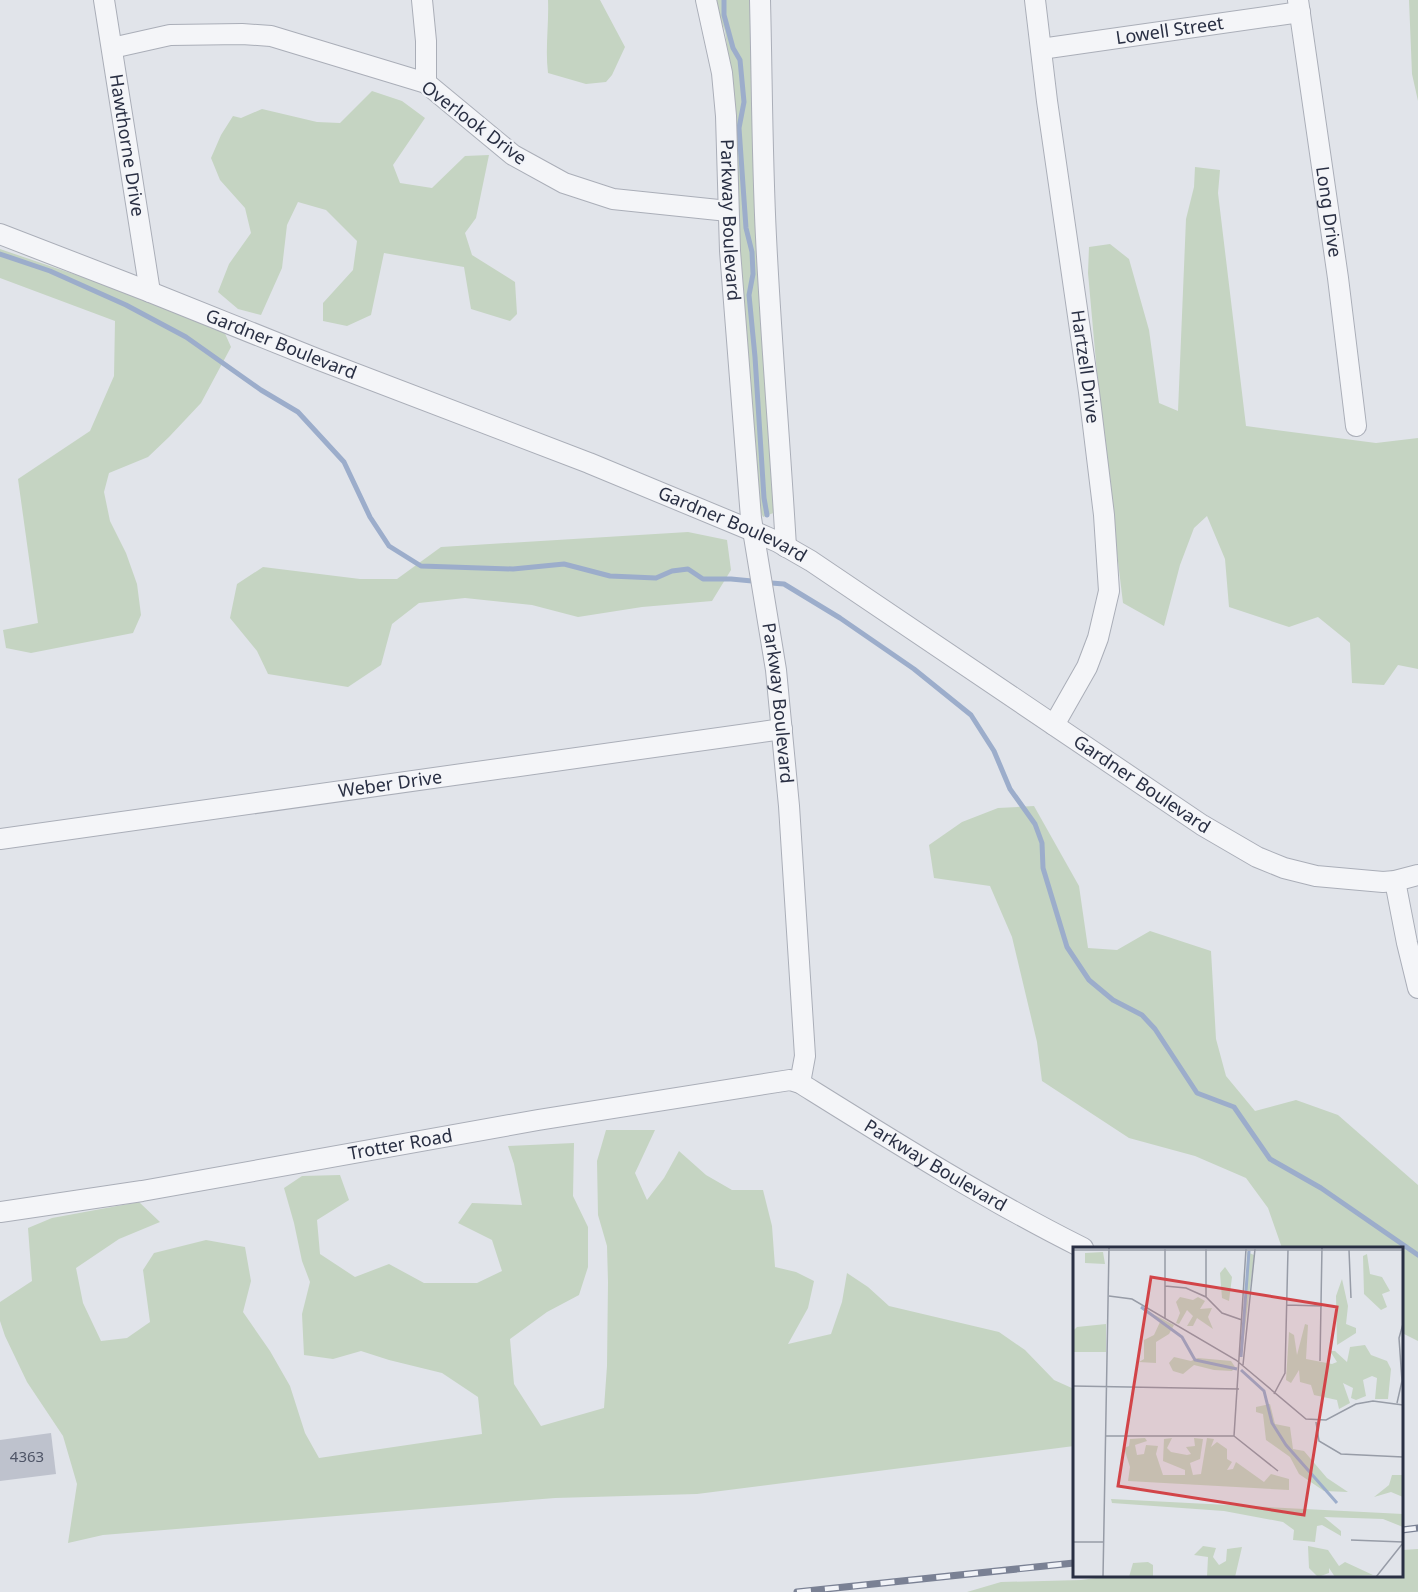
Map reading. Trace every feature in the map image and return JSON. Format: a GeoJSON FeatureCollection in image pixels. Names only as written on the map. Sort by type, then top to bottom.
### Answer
{"type":"FeatureCollection","features":[{"type":"Feature","properties":{"kind":"street","name":"Hawthorne Drive"},"geometry":{"type":"LineString","coordinates":[[104,0],[150,292]]}},
{"type":"Feature","properties":{"kind":"street"},"geometry":{"type":"LineString","coordinates":[[422,0],[426,41],[426,83]]}},
{"type":"Feature","properties":{"kind":"street","name":"Parkway Boulevard"},"geometry":{"type":"LineString","coordinates":[[706,0],[722,73],[726,116],[730,251],[753,531],[776,670],[789,806],[805,1056],[800,1083],[924,1160],[1081,1247]]}},
{"type":"Feature","properties":{"kind":"street","name":"Parkway Boulevard"},"geometry":{"type":"LineString","coordinates":[[760,0],[766,235],[774,396],[786,547]]}},
{"type":"Feature","properties":{"kind":"street","name":"Hartzell Drive"},"geometry":{"type":"LineString","coordinates":[[1035,0],[1056,171],[1089,392],[1104,515],[1109,591],[1098,638],[1087,667],[1054,725]]}},
{"type":"Feature","properties":{"kind":"street","name":"Lowell Street"},"geometry":{"type":"LineString","coordinates":[[1041,49],[1299,6]]}},
{"type":"Feature","properties":{"kind":"street","name":"Long Drive"},"geometry":{"type":"LineString","coordinates":[[1299,6],[1338,278],[1356,426]]}},
{"type":"Feature","properties":{"kind":"street","name":"Overlook Drive"},"geometry":{"type":"LineString","coordinates":[[112,48],[170,35],[271,36],[426,83],[513,155],[564,183],[613,199],[728,211]]}},
{"type":"Feature","properties":{"kind":"street","name":"Gardner Boulevard"},"geometry":{"type":"LineString","coordinates":[[0,234],[589,463],[786,547],[812,561],[1202,825],[1257,857],[1284,868],[1337,879],[1395,881],[1418,875]]}},
{"type":"Feature","properties":{"kind":"street","name":"Weber Drive"},"geometry":{"type":"LineString","coordinates":[[0,839],[782,729]]}},
{"type":"Feature","properties":{"kind":"street"},"geometry":{"type":"LineString","coordinates":[[1395,881],[1418,988]]}},
{"type":"Feature","properties":{"kind":"street","name":"Trotter Road"},"geometry":{"type":"LineString","coordinates":[[0,1212],[142,1191],[537,1120],[771,1082],[790,1080],[800,1083]]}},
{"type":"Feature","properties":{"kind":"green space"},"geometry":{"type":"Polygon","coordinates":[[[548,0],[600,0],[625,47],[612,75],[606,82],[586,84],[548,73],[548,0]]]}},
{"type":"Feature","properties":{"kind":"green space"},"geometry":{"type":"Polygon","coordinates":[[[713,0],[752,0],[759,216],[756,254],[762,300],[776,512],[763,517],[757,502],[734,260],[734,98],[725,31],[713,0]]]}},
{"type":"Feature","properties":{"kind":"green space"},"geometry":{"type":"Polygon","coordinates":[[[1409,0],[1418,0],[1418,101],[1412,74],[1409,0]]]}},
{"type":"Feature","properties":{"kind":"green space"},"geometry":{"type":"Polygon","coordinates":[[[372,91],[402,101],[425,118],[393,165],[400,183],[432,188],[465,156],[489,155],[476,218],[465,233],[472,255],[515,282],[517,314],[510,321],[471,309],[464,267],[384,253],[371,315],[347,326],[323,321],[323,303],[353,270],[357,241],[326,210],[298,202],[287,225],[282,268],[261,315],[238,309],[218,292],[229,264],[251,233],[245,208],[220,180],[211,158],[221,135],[233,116],[241,118],[262,109],[317,122],[340,123],[372,91]]]}},
{"type":"Feature","properties":{"kind":"green space"},"geometry":{"type":"Polygon","coordinates":[[[1195,167],[1220,170],[1218,193],[1246,426],[1376,443],[1418,438],[1418,669],[1398,665],[1384,685],[1352,683],[1350,643],[1318,617],[1289,627],[1229,607],[1225,559],[1207,516],[1194,528],[1180,565],[1164,626],[1123,603],[1102,429],[1088,273],[1089,247],[1110,244],[1129,259],[1149,330],[1159,403],[1178,411],[1186,219],[1194,187],[1195,167]]]}},
{"type":"Feature","properties":{"kind":"green space"},"geometry":{"type":"Polygon","coordinates":[[[0,249],[223,329],[231,347],[201,403],[169,437],[148,457],[109,473],[104,492],[110,521],[126,553],[137,584],[141,615],[133,633],[31,653],[6,648],[3,630],[38,623],[18,479],[90,431],[114,376],[115,321],[0,278],[0,249]]]}},
{"type":"Feature","properties":{"kind":"green space"},"geometry":{"type":"Polygon","coordinates":[[[688,532],[727,540],[731,570],[712,601],[642,607],[578,617],[532,605],[465,598],[419,603],[392,624],[381,665],[348,687],[268,674],[257,651],[230,618],[237,584],[263,567],[360,579],[397,579],[441,547],[688,532]]]}},
{"type":"Feature","properties":{"kind":"green space"},"geometry":{"type":"Polygon","coordinates":[[[1034,806],[1079,886],[1088,948],[1117,950],[1150,931],[1211,951],[1216,1039],[1226,1076],[1255,1111],[1296,1100],[1338,1115],[1418,1185],[1418,1341],[1403,1334],[1403,1247],[1282,1247],[1268,1208],[1246,1178],[1195,1156],[1129,1138],[1042,1081],[1037,1042],[1012,937],[990,886],[934,878],[929,845],[962,822],[998,808],[1034,806]]]}},
{"type":"Feature","properties":{"kind":"green space"},"geometry":{"type":"Polygon","coordinates":[[[606,1130],[655,1130],[635,1173],[647,1200],[664,1178],[679,1151],[706,1175],[732,1190],[763,1190],[772,1226],[775,1267],[796,1272],[814,1281],[808,1308],[788,1344],[831,1334],[842,1302],[847,1273],[868,1287],[889,1306],[999,1332],[1025,1350],[1054,1380],[1073,1389],[1073,1446],[697,1494],[555,1498],[103,1535],[68,1543],[77,1484],[63,1436],[27,1382],[0,1321],[0,1302],[32,1281],[28,1228],[52,1218],[139,1202],[160,1222],[119,1239],[76,1268],[83,1303],[101,1341],[127,1338],[150,1322],[143,1270],[154,1253],[206,1240],[245,1247],[251,1281],[243,1312],[270,1351],[290,1386],[305,1433],[319,1458],[482,1434],[478,1397],[442,1373],[361,1351],[333,1359],[304,1355],[302,1314],[310,1282],[302,1261],[284,1188],[302,1176],[340,1175],[349,1200],[317,1220],[320,1254],[355,1277],[389,1264],[424,1283],[477,1283],[502,1271],[492,1240],[458,1223],[472,1203],[522,1205],[508,1146],[574,1143],[573,1196],[588,1227],[588,1267],[579,1295],[547,1312],[510,1339],[514,1384],[541,1426],[604,1408],[607,1366],[607,1246],[598,1215],[597,1161],[606,1130]]]}},
{"type":"Feature","properties":{"kind":"green space"},"geometry":{"type":"Polygon","coordinates":[[[1418,1549],[1418,1592],[967,1592],[1001,1582],[1081,1580],[1104,1577],[1403,1577],[1403,1550],[1418,1549]]]}},
{"type":"Feature","properties":{"kind":"building"},"geometry":{"type":"Polygon","coordinates":[[[51,1433],[56,1474],[0,1481],[0,1440],[51,1433]]]}},
{"type":"Feature","properties":{"kind":"waterway"},"geometry":{"type":"LineString","coordinates":[[724,0],[724,15],[733,48],[740,60],[744,102],[739,128],[746,228],[752,252],[753,274],[749,295],[767,515]]}},
{"type":"Feature","properties":{"kind":"waterway"},"geometry":{"type":"LineString","coordinates":[[0,254],[50,271],[126,305],[186,337],[261,390],[298,412],[344,462],[370,517],[389,546],[421,566],[513,569],[564,564],[610,576],[656,578],[672,571],[688,569],[703,579],[752,581]]}},
{"type":"Feature","properties":{"kind":"waterway"},"geometry":{"type":"LineString","coordinates":[[771,583],[784,584],[840,618],[914,669],[971,715],[994,751],[1010,789],[1035,824],[1042,843],[1043,868],[1067,947],[1089,980],[1113,1000],[1142,1015],[1155,1029],[1197,1093],[1234,1107],[1270,1159],[1321,1188],[1418,1255]]}},
{"type":"Feature","properties":{"kind":"railway"},"geometry":{"type":"LineString","coordinates":[[1403,1530],[1418,1528]]}},
{"type":"Feature","properties":{"kind":"railway"},"geometry":{"type":"LineString","coordinates":[[797,1592],[1073,1563]]}}]}
